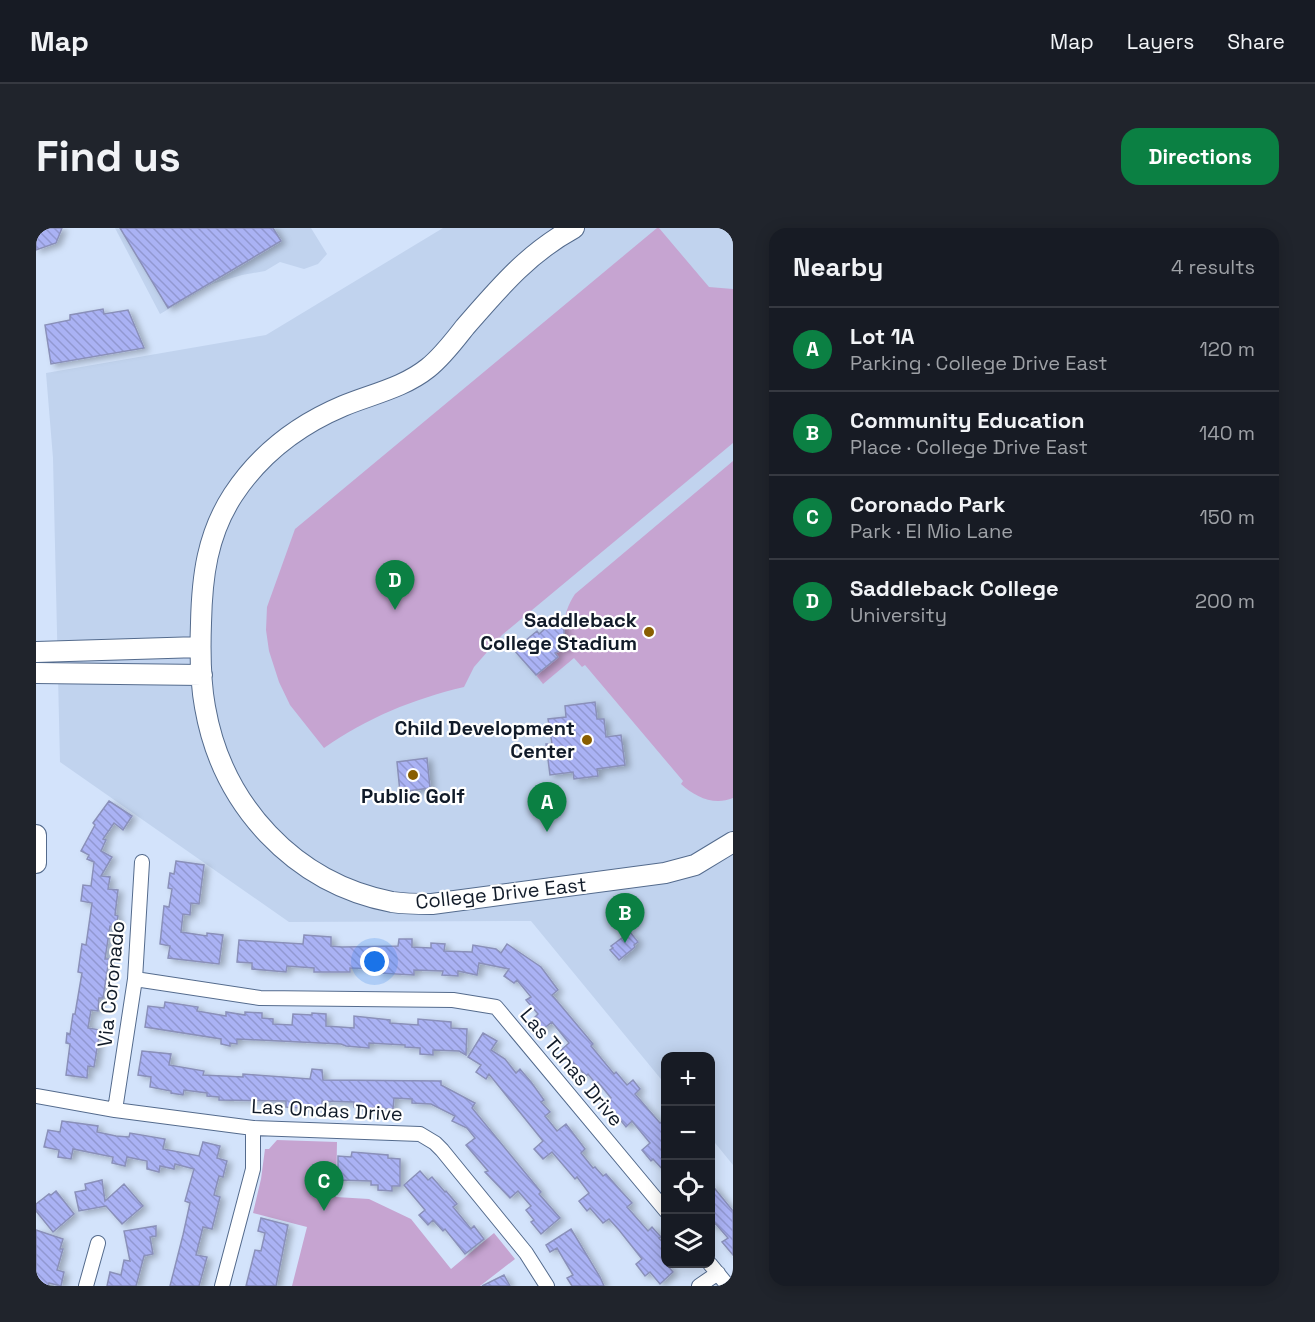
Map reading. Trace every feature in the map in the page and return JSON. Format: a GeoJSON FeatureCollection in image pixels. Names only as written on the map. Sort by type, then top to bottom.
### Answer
{"type":"FeatureCollection","features":[{"type":"Feature","properties":{"kind":"street","name":"College Drive East"},"geometry":{"type":"LineString","coordinates":[[574,228],[524,262],[430,367],[405,383],[342,407],[292,433],[255,466],[232,495],[210,540],[204,565],[200,647],[205,708],[221,763],[234,790],[250,813],[276,843],[309,870],[357,893],[394,902],[432,904],[556,889],[686,868],[733,842]]}},
{"type":"Feature","properties":{"kind":"street"},"geometry":{"type":"LineString","coordinates":[[36,652],[200,647]]}},
{"type":"Feature","properties":{"kind":"street"},"geometry":{"type":"LineString","coordinates":[[36,673],[201,675]]}},
{"type":"Feature","properties":{"kind":"street"},"geometry":{"type":"LineString","coordinates":[[36,835],[36,863]]}},
{"type":"Feature","properties":{"kind":"street","name":"Via Coronado"},"geometry":{"type":"LineString","coordinates":[[115,1110],[135,979],[142,862]]}},
{"type":"Feature","properties":{"kind":"street","name":"Las Tunas Drive"},"geometry":{"type":"LineString","coordinates":[[135,979],[260,998],[453,1000],[496,1007],[661,1204]]}},
{"type":"Feature","properties":{"kind":"street","name":"Las Ondas Drive"},"geometry":{"type":"LineString","coordinates":[[36,1096],[115,1110],[253,1128],[409,1133],[428,1137],[442,1150],[521,1247],[547,1286]]}},
{"type":"Feature","properties":{"kind":"street"},"geometry":{"type":"LineString","coordinates":[[222,1286],[253,1169],[253,1128]]}},
{"type":"Feature","properties":{"kind":"street"},"geometry":{"type":"LineString","coordinates":[[86,1286],[98,1243]]}},
{"type":"Feature","properties":{"kind":"street"},"geometry":{"type":"LineString","coordinates":[[699,1286],[714,1268],[728,1286]]}},
{"type":"Feature","properties":{"kind":"shaded area"},"geometry":{"type":"Polygon","coordinates":[[[115,228],[311,228],[327,254],[318,264],[304,269],[280,262],[265,271],[212,284],[160,314],[115,228]]]}},
{"type":"Feature","properties":{"kind":"shaded area"},"geometry":{"type":"Polygon","coordinates":[[[443,228],[733,228],[733,1165],[715,1143],[715,1052],[661,1052],[661,1079],[531,921],[289,922],[60,762],[53,458],[46,373],[266,335],[443,228]]]}},
{"type":"Feature","properties":{"kind":"shaded area"},"geometry":{"type":"Polygon","coordinates":[[[657,228],[709,287],[733,289],[733,443],[502,635],[474,667],[464,687],[427,697],[391,711],[340,737],[324,748],[290,705],[279,682],[269,651],[266,630],[267,607],[295,529],[657,228]]]}},
{"type":"Feature","properties":{"kind":"shaded area","name":"Saddleback College Stadium"},"geometry":{"type":"Polygon","coordinates":[[[733,461],[733,798],[712,801],[692,793],[681,784],[683,781],[585,665],[582,667],[574,658],[543,684],[536,675],[558,657],[555,653],[568,646],[565,619],[575,594],[733,461]]]}},
{"type":"Feature","properties":{"kind":"shaded area"},"geometry":{"type":"Polygon","coordinates":[[[277,1140],[337,1142],[336,1197],[369,1199],[411,1219],[451,1269],[494,1233],[515,1259],[480,1286],[292,1286],[307,1227],[253,1213],[265,1149],[269,1149],[277,1140]]]}},
{"type":"Feature","properties":{"kind":"building"},"geometry":{"type":"Polygon","coordinates":[[[36,228],[62,228],[56,243],[36,250],[36,228]]]}},
{"type":"Feature","properties":{"kind":"building"},"geometry":{"type":"Polygon","coordinates":[[[120,228],[273,228],[281,241],[168,308],[120,228]]]}},
{"type":"Feature","properties":{"kind":"building"},"geometry":{"type":"Polygon","coordinates":[[[103,309],[104,314],[128,310],[144,348],[51,364],[45,325],[70,320],[70,315],[103,309]]]}},
{"type":"Feature","properties":{"kind":"building"},"geometry":{"type":"Polygon","coordinates":[[[556,619],[564,620],[564,634],[569,646],[555,653],[558,657],[536,675],[514,650],[537,631],[539,634],[556,619]]]}},
{"type":"Feature","properties":{"kind":"building","name":"Child Development Center"},"geometry":{"type":"Polygon","coordinates":[[[595,702],[597,719],[604,719],[606,737],[621,735],[625,765],[597,769],[598,776],[574,779],[573,772],[550,775],[546,744],[552,744],[548,719],[566,717],[565,706],[595,702]]]}},
{"type":"Feature","properties":{"kind":"building","name":"Public Golf"},"geometry":{"type":"Polygon","coordinates":[[[427,758],[430,788],[400,792],[397,762],[427,758]]]}},
{"type":"Feature","properties":{"kind":"building"},"geometry":{"type":"Polygon","coordinates":[[[109,801],[132,816],[123,830],[114,823],[103,839],[106,840],[101,851],[112,857],[101,876],[110,877],[108,889],[118,890],[115,915],[118,916],[116,927],[110,926],[105,959],[109,959],[103,998],[99,998],[98,1011],[91,1010],[88,1028],[100,1030],[94,1067],[88,1066],[87,1078],[66,1075],[70,1044],[66,1043],[67,1033],[70,1034],[73,1014],[75,1014],[82,973],[78,972],[82,944],[86,945],[92,903],[81,901],[83,885],[91,886],[94,862],[87,859],[89,855],[81,851],[95,825],[93,823],[109,801]]]}},
{"type":"Feature","properties":{"kind":"building"},"geometry":{"type":"Polygon","coordinates":[[[176,861],[204,865],[199,904],[191,903],[190,915],[183,914],[181,932],[207,936],[207,933],[223,935],[219,964],[168,958],[170,946],[160,944],[164,906],[169,907],[172,889],[168,888],[170,873],[174,874],[176,861]]]}},
{"type":"Feature","properties":{"kind":"building"},"geometry":{"type":"Polygon","coordinates":[[[630,932],[638,942],[619,960],[610,950],[613,948],[611,946],[630,932]]]}},
{"type":"Feature","properties":{"kind":"building"},"geometry":{"type":"Polygon","coordinates":[[[304,935],[331,937],[331,946],[342,947],[398,946],[399,939],[412,939],[412,947],[431,948],[431,943],[445,944],[444,951],[472,952],[473,945],[496,949],[501,953],[507,944],[541,967],[558,990],[552,995],[593,1044],[591,1046],[614,1074],[616,1072],[627,1085],[633,1080],[640,1089],[635,1094],[661,1122],[661,1168],[653,1159],[651,1161],[642,1150],[650,1143],[632,1121],[626,1127],[606,1102],[611,1098],[598,1082],[596,1084],[588,1074],[586,1076],[561,1050],[569,1043],[552,1022],[542,1030],[533,1019],[538,1014],[526,1000],[531,997],[517,980],[514,983],[504,976],[509,969],[479,963],[477,975],[458,971],[458,976],[442,975],[443,971],[414,970],[414,975],[378,973],[379,969],[350,968],[350,972],[314,972],[314,968],[287,966],[286,972],[252,969],[252,963],[237,962],[239,940],[303,944],[304,935]]]}},
{"type":"Feature","properties":{"kind":"building"},"geometry":{"type":"Polygon","coordinates":[[[165,1002],[198,1007],[197,1011],[226,1016],[226,1012],[245,1015],[245,1012],[262,1013],[262,1018],[273,1019],[273,1024],[292,1025],[293,1014],[312,1015],[312,1013],[326,1014],[326,1026],[354,1028],[354,1016],[390,1020],[390,1023],[418,1025],[418,1019],[451,1022],[451,1028],[467,1029],[466,1055],[459,1051],[433,1050],[433,1055],[420,1054],[420,1048],[369,1043],[369,1048],[341,1044],[237,1039],[237,1044],[230,1043],[230,1046],[221,1044],[221,1039],[145,1027],[148,1006],[164,1008],[165,1002]]]}},
{"type":"Feature","properties":{"kind":"building"},"geometry":{"type":"Polygon","coordinates":[[[483,1033],[497,1041],[491,1050],[505,1059],[516,1073],[520,1069],[531,1082],[544,1100],[541,1102],[550,1112],[545,1116],[557,1131],[566,1124],[585,1149],[581,1153],[593,1168],[595,1167],[603,1176],[606,1174],[632,1203],[627,1207],[648,1231],[652,1227],[661,1237],[659,1238],[661,1240],[661,1268],[670,1268],[673,1272],[660,1284],[650,1272],[645,1276],[636,1264],[642,1259],[609,1219],[603,1223],[590,1208],[587,1211],[579,1201],[589,1193],[577,1177],[575,1179],[552,1152],[543,1159],[534,1149],[543,1141],[489,1074],[486,1079],[476,1072],[481,1065],[468,1057],[483,1033]]]}},
{"type":"Feature","properties":{"kind":"building"},"geometry":{"type":"Polygon","coordinates":[[[142,1051],[171,1054],[169,1065],[204,1071],[203,1075],[243,1077],[243,1074],[310,1079],[312,1069],[322,1070],[323,1080],[441,1081],[441,1085],[475,1103],[472,1108],[560,1218],[541,1234],[531,1222],[534,1220],[526,1210],[531,1206],[518,1191],[510,1198],[485,1172],[488,1171],[466,1145],[475,1138],[467,1128],[452,1121],[455,1116],[431,1104],[412,1103],[412,1099],[394,1098],[393,1109],[354,1107],[354,1102],[322,1101],[322,1107],[300,1106],[300,1108],[286,1107],[286,1101],[219,1100],[219,1097],[207,1096],[207,1093],[184,1090],[183,1095],[171,1093],[171,1091],[150,1087],[151,1077],[138,1075],[142,1051]]]}},
{"type":"Feature","properties":{"kind":"building"},"geometry":{"type":"Polygon","coordinates":[[[62,1121],[98,1126],[97,1132],[116,1136],[129,1137],[130,1133],[165,1139],[163,1149],[199,1156],[203,1142],[220,1146],[217,1158],[227,1161],[223,1177],[219,1176],[214,1195],[220,1197],[212,1229],[203,1227],[196,1255],[207,1257],[199,1286],[170,1286],[190,1203],[185,1201],[194,1169],[175,1164],[174,1169],[160,1166],[159,1172],[147,1169],[147,1161],[127,1157],[125,1166],[112,1163],[113,1157],[73,1149],[71,1159],[58,1157],[59,1150],[44,1147],[48,1130],[60,1132],[62,1121]]]}},
{"type":"Feature","properties":{"kind":"building"},"geometry":{"type":"Polygon","coordinates":[[[352,1152],[388,1155],[388,1158],[400,1159],[400,1186],[392,1186],[392,1191],[378,1190],[378,1185],[371,1185],[371,1181],[338,1180],[338,1156],[351,1157],[352,1152]]]}},
{"type":"Feature","properties":{"kind":"building"},"geometry":{"type":"Polygon","coordinates":[[[420,1171],[428,1180],[432,1177],[446,1191],[457,1204],[453,1207],[471,1229],[474,1226],[484,1239],[465,1254],[445,1229],[443,1231],[433,1220],[428,1225],[419,1215],[425,1210],[404,1185],[420,1171]]]}},
{"type":"Feature","properties":{"kind":"building"},"geometry":{"type":"Polygon","coordinates":[[[102,1180],[105,1201],[124,1184],[143,1206],[122,1224],[106,1206],[79,1211],[75,1192],[86,1190],[85,1184],[102,1180]]]}},
{"type":"Feature","properties":{"kind":"building"},"geometry":{"type":"Polygon","coordinates":[[[715,1189],[733,1211],[733,1255],[722,1242],[728,1238],[715,1223],[715,1189]]]}},
{"type":"Feature","properties":{"kind":"building"},"geometry":{"type":"Polygon","coordinates":[[[56,1191],[74,1214],[53,1232],[36,1211],[36,1204],[56,1191]]]}},
{"type":"Feature","properties":{"kind":"building"},"geometry":{"type":"Polygon","coordinates":[[[261,1218],[288,1225],[276,1286],[246,1286],[255,1250],[261,1251],[265,1233],[258,1231],[261,1218]]]}},
{"type":"Feature","properties":{"kind":"building"},"geometry":{"type":"Polygon","coordinates":[[[156,1226],[156,1236],[150,1237],[153,1254],[144,1256],[136,1286],[107,1286],[110,1272],[121,1275],[124,1260],[130,1261],[124,1231],[156,1226]]]}},
{"type":"Feature","properties":{"kind":"building"},"geometry":{"type":"Polygon","coordinates":[[[571,1229],[604,1286],[572,1286],[567,1278],[573,1275],[557,1248],[550,1252],[546,1245],[571,1229]]]}},
{"type":"Feature","properties":{"kind":"building"},"geometry":{"type":"Polygon","coordinates":[[[36,1230],[63,1239],[60,1249],[63,1249],[57,1270],[64,1272],[61,1286],[49,1283],[48,1286],[36,1286],[36,1230]]]}},
{"type":"Feature","properties":{"kind":"building"},"geometry":{"type":"Polygon","coordinates":[[[504,1275],[510,1286],[482,1286],[504,1275]]]}},
{"type":"Feature","properties":{"kind":"place","name":"Saddleback College"},"geometry":{"type":"Point","coordinates":[395,610]}},
{"type":"Feature","properties":{"kind":"place","name":"Saddleback College Stadium"},"geometry":{"type":"Point","coordinates":[649,632]}},
{"type":"Feature","properties":{"kind":"place","name":"Child Development Center"},"geometry":{"type":"Point","coordinates":[587,740]}},
{"type":"Feature","properties":{"kind":"place","name":"Public Golf"},"geometry":{"type":"Point","coordinates":[413,775]}},
{"type":"Feature","properties":{"kind":"place","name":"Lot 1A"},"geometry":{"type":"Point","coordinates":[547,832]}},
{"type":"Feature","properties":{"kind":"place","name":"Community Education"},"geometry":{"type":"Point","coordinates":[625,943]}},
{"type":"Feature","properties":{"kind":"place","name":"Coronado Park"},"geometry":{"type":"Point","coordinates":[324,1211]}}]}
